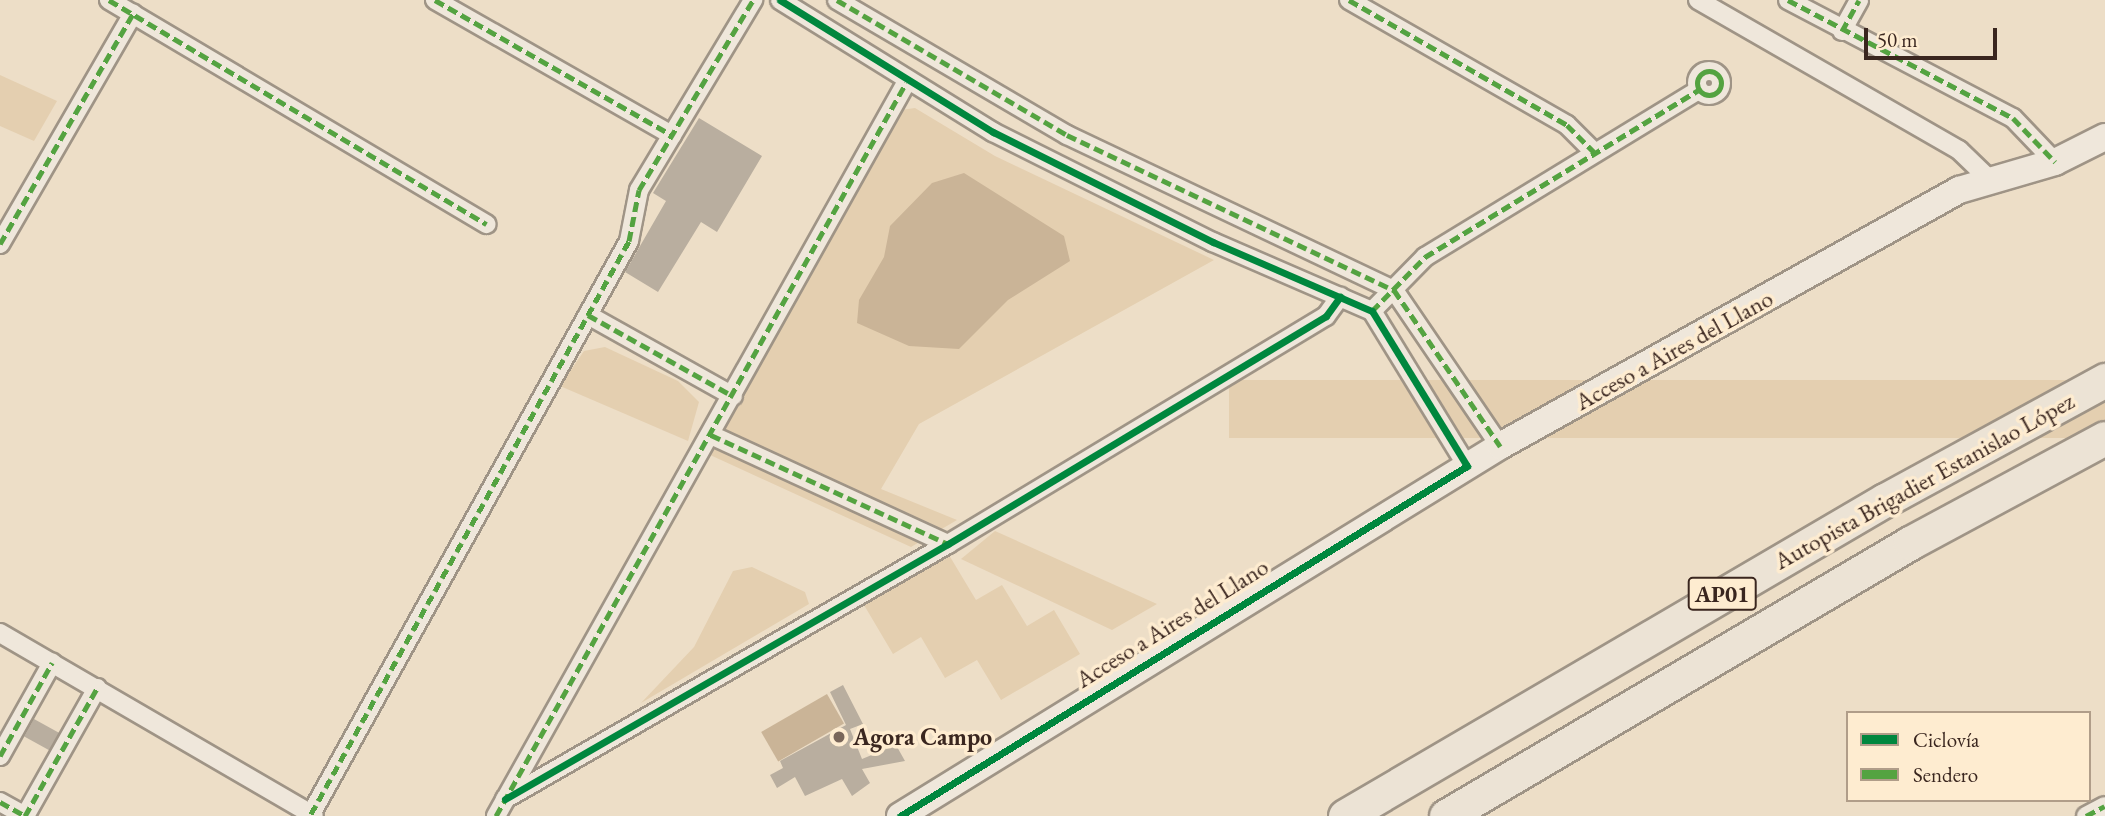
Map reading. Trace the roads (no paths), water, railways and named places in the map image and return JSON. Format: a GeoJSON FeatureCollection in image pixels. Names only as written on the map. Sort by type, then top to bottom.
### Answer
{"type":"FeatureCollection","features":[{"type":"Feature","properties":{"kind":"highway","name":"Autopista Brigadier Estanislao López"},"geometry":{"type":"LineString","coordinates":[[1345,816],[1885,500],[2105,380]]}},
{"type":"Feature","properties":{"kind":"highway","name":"Autopista Brigadier Estanislao López"},"geometry":{"type":"LineString","coordinates":[[1446,816],[1910,543],[2105,438]]}},
{"type":"Feature","properties":{"kind":"main road","name":"Acceso a Aires del Llano"},"geometry":{"type":"LineString","coordinates":[[900,816],[1500,446],[1988,178],[2055,162],[2105,137]]}},
{"type":"Feature","properties":{"kind":"street"},"geometry":{"type":"LineString","coordinates":[[109,0],[487,224]]}},
{"type":"Feature","properties":{"kind":"street"},"geometry":{"type":"LineString","coordinates":[[435,0],[672,135]]}},
{"type":"Feature","properties":{"kind":"street"},"geometry":{"type":"LineString","coordinates":[[0,633],[313,815],[629,242],[639,190],[753,0]]}},
{"type":"Feature","properties":{"kind":"street"},"geometry":{"type":"LineString","coordinates":[[780,0],[906,83],[1104,190],[1371,311],[1467,466]]}},
{"type":"Feature","properties":{"kind":"street"},"geometry":{"type":"LineString","coordinates":[[837,0],[1067,135],[1394,290],[1500,446]]}},
{"type":"Feature","properties":{"kind":"street"},"geometry":{"type":"LineString","coordinates":[[1349,0],[1567,125],[1594,152]]}},
{"type":"Feature","properties":{"kind":"street"},"geometry":{"type":"LineString","coordinates":[[1698,0],[1959,150],[1988,178]]}},
{"type":"Feature","properties":{"kind":"street"},"geometry":{"type":"LineString","coordinates":[[1788,0],[1842,31],[2004,112],[2055,162]]}},
{"type":"Feature","properties":{"kind":"street"},"geometry":{"type":"LineString","coordinates":[[1842,31],[1859,0]]}},
{"type":"Feature","properties":{"kind":"street"},"geometry":{"type":"LineString","coordinates":[[0,244],[134,14]]}},
{"type":"Feature","properties":{"kind":"street"},"geometry":{"type":"LineString","coordinates":[[496,816],[906,83]]}},
{"type":"Feature","properties":{"kind":"street"},"geometry":{"type":"LineString","coordinates":[[1371,311],[1424,257],[1699,90]]}},
{"type":"Feature","properties":{"kind":"street"},"geometry":{"type":"LineString","coordinates":[[505,799],[948,544],[1326,316],[1340,297]]}},
{"type":"Feature","properties":{"kind":"street"},"geometry":{"type":"LineString","coordinates":[[588,315],[733,396]]}},
{"type":"Feature","properties":{"kind":"street"},"geometry":{"type":"LineString","coordinates":[[711,435],[948,544]]}},
{"type":"Feature","properties":{"kind":"street"},"geometry":{"type":"LineString","coordinates":[[0,756],[52,663]]}},
{"type":"Feature","properties":{"kind":"street"},"geometry":{"type":"LineString","coordinates":[[0,802],[25,816],[97,688]]}},
{"type":"Feature","properties":{"kind":"street"},"geometry":{"type":"LineString","coordinates":[[2086,816],[2105,806]]}},
{"type":"Feature","properties":{"kind":"place","name":"Agora Campo"},"geometry":{"type":"Point","coordinates":[839,737]}}]}
